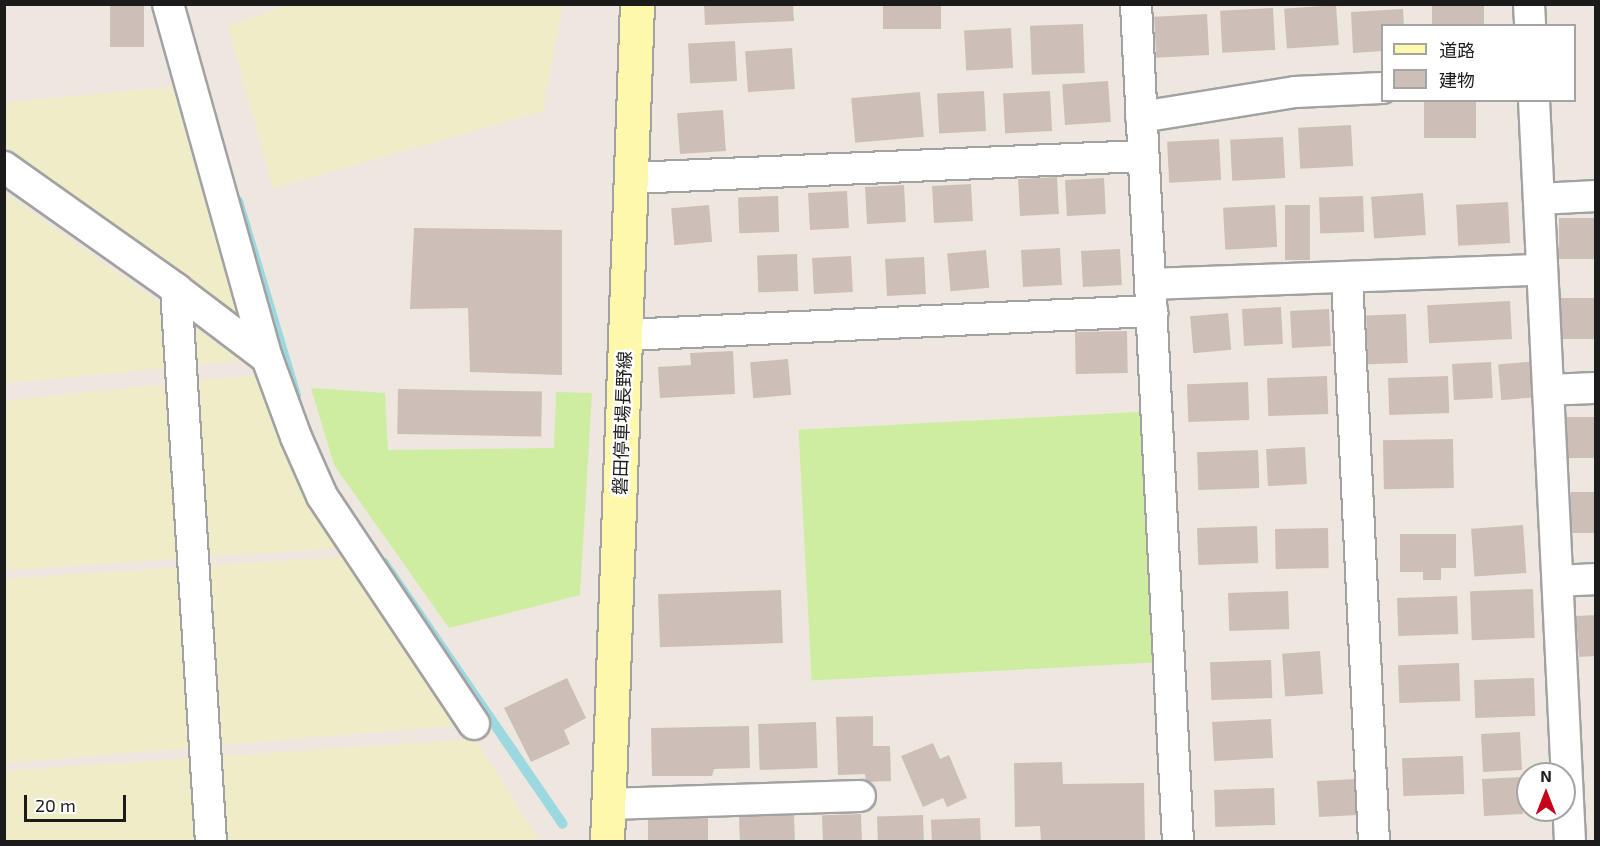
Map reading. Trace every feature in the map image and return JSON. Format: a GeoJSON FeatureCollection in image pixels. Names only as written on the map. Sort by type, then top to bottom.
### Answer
{"type":"FeatureCollection","features":[{"type":"Feature","properties":{"kind":"main road","name":"磐田停車場長野線"},"geometry":{"type":"LineString","coordinates":[[607,842],[637,4]]}},
{"type":"Feature","properties":{"kind":"street"},"geometry":{"type":"LineString","coordinates":[[168,4],[267,358],[322,496],[474,724]]}},
{"type":"Feature","properties":{"kind":"street"},"geometry":{"type":"LineString","coordinates":[[1136,4],[1178,842]]}},
{"type":"Feature","properties":{"kind":"street"},"geometry":{"type":"LineString","coordinates":[[1529,4],[1530,24]]}},
{"type":"Feature","properties":{"kind":"street"},"geometry":{"type":"LineString","coordinates":[[1142,117],[1295,93],[1381,88]]}},
{"type":"Feature","properties":{"kind":"street"},"geometry":{"type":"LineString","coordinates":[[1534,102],[1570,842]]}},
{"type":"Feature","properties":{"kind":"street"},"geometry":{"type":"LineString","coordinates":[[631,178],[1144,156]]}},
{"type":"Feature","properties":{"kind":"street"},"geometry":{"type":"LineString","coordinates":[[4,167],[176,289],[267,358]]}},
{"type":"Feature","properties":{"kind":"street"},"geometry":{"type":"LineString","coordinates":[[1539,199],[1596,196]]}},
{"type":"Feature","properties":{"kind":"street"},"geometry":{"type":"LineString","coordinates":[[625,335],[1151,298],[1347,278],[1542,270]]}},
{"type":"Feature","properties":{"kind":"street"},"geometry":{"type":"LineString","coordinates":[[1347,278],[1374,842]]}},
{"type":"Feature","properties":{"kind":"street"},"geometry":{"type":"LineString","coordinates":[[176,289],[212,842]]}},
{"type":"Feature","properties":{"kind":"street"},"geometry":{"type":"LineString","coordinates":[[1548,390],[1596,388]]}},
{"type":"Feature","properties":{"kind":"street"},"geometry":{"type":"LineString","coordinates":[[1558,581],[1596,579]]}},
{"type":"Feature","properties":{"kind":"street"},"geometry":{"type":"LineString","coordinates":[[608,804],[860,796]]}},
{"type":"Feature","properties":{"kind":"shaded area"},"geometry":{"type":"Polygon","coordinates":[[[288,5],[562,5],[543,111],[273,188],[228,26],[288,5]]]}},
{"type":"Feature","properties":{"kind":"shaded area"},"geometry":{"type":"Polygon","coordinates":[[[172,87],[239,322],[5,145],[4,103],[172,87]]]}},
{"type":"Feature","properties":{"kind":"shaded area"},"geometry":{"type":"Polygon","coordinates":[[[5,193],[241,361],[5,383],[5,193]]]}},
{"type":"Feature","properties":{"kind":"shaded area"},"geometry":{"type":"Polygon","coordinates":[[[258,375],[337,548],[5,570],[5,401],[258,375]]]}},
{"type":"Feature","properties":{"kind":"shaded area"},"geometry":{"type":"Polygon","coordinates":[[[362,556],[474,724],[5,763],[5,579],[362,556]]]}},
{"type":"Feature","properties":{"kind":"shaded area"},"geometry":{"type":"Polygon","coordinates":[[[475,739],[539,841],[5,842],[5,771],[475,739]]]}},
{"type":"Feature","properties":{"kind":"green space"},"geometry":{"type":"Polygon","coordinates":[[[311,388],[385,393],[388,450],[554,448],[556,392],[592,393],[580,595],[449,628],[334,465],[311,388]]]}},
{"type":"Feature","properties":{"kind":"green space"},"geometry":{"type":"Polygon","coordinates":[[[1157,411],[1170,662],[812,680],[798,430],[1157,411]]]}},
{"type":"Feature","properties":{"kind":"building"},"geometry":{"type":"Polygon","coordinates":[[[110,4],[144,4],[144,47],[110,47],[110,4]]]}},
{"type":"Feature","properties":{"kind":"building"},"geometry":{"type":"Polygon","coordinates":[[[704,4],[793,4],[794,21],[705,25],[704,4]]]}},
{"type":"Feature","properties":{"kind":"building"},"geometry":{"type":"Polygon","coordinates":[[[883,4],[941,4],[941,29],[883,29],[883,4]]]}},
{"type":"Feature","properties":{"kind":"building"},"geometry":{"type":"Polygon","coordinates":[[[1432,4],[1484,4],[1484,24],[1432,24],[1432,4]]]}},
{"type":"Feature","properties":{"kind":"building"},"geometry":{"type":"Polygon","coordinates":[[[1336,5],[1339,45],[1287,49],[1284,9],[1336,5]]]}},
{"type":"Feature","properties":{"kind":"building"},"geometry":{"type":"Polygon","coordinates":[[[1273,8],[1275,50],[1222,53],[1220,11],[1273,8]]]}},
{"type":"Feature","properties":{"kind":"building"},"geometry":{"type":"Polygon","coordinates":[[[1403,9],[1404,24],[1381,24],[1381,51],[1353,53],[1351,12],[1403,9]]]}},
{"type":"Feature","properties":{"kind":"building"},"geometry":{"type":"Polygon","coordinates":[[[1207,14],[1209,55],[1156,58],[1154,17],[1207,14]]]}},
{"type":"Feature","properties":{"kind":"building"},"geometry":{"type":"Polygon","coordinates":[[[1083,24],[1085,73],[1032,75],[1030,26],[1083,24]]]}},
{"type":"Feature","properties":{"kind":"building"},"geometry":{"type":"Polygon","coordinates":[[[1011,28],[1013,68],[966,70],[964,30],[1011,28]]]}},
{"type":"Feature","properties":{"kind":"building"},"geometry":{"type":"Polygon","coordinates":[[[735,41],[737,81],[690,83],[688,43],[735,41]]]}},
{"type":"Feature","properties":{"kind":"building"},"geometry":{"type":"Polygon","coordinates":[[[792,48],[795,89],[748,92],[745,51],[792,48]]]}},
{"type":"Feature","properties":{"kind":"building"},"geometry":{"type":"Polygon","coordinates":[[[1108,81],[1111,122],[1065,125],[1062,84],[1108,81]]]}},
{"type":"Feature","properties":{"kind":"building"},"geometry":{"type":"Polygon","coordinates":[[[984,91],[986,131],[939,133],[937,93],[984,91]]]}},
{"type":"Feature","properties":{"kind":"building"},"geometry":{"type":"Polygon","coordinates":[[[1050,91],[1052,131],[1005,133],[1003,93],[1050,91]]]}},
{"type":"Feature","properties":{"kind":"building"},"geometry":{"type":"Polygon","coordinates":[[[920,92],[924,137],[855,143],[851,98],[920,92]]]}},
{"type":"Feature","properties":{"kind":"building"},"geometry":{"type":"Polygon","coordinates":[[[1424,102],[1476,102],[1476,138],[1424,138],[1424,102]]]}},
{"type":"Feature","properties":{"kind":"building"},"geometry":{"type":"Polygon","coordinates":[[[723,110],[726,151],[680,154],[677,113],[723,110]]]}},
{"type":"Feature","properties":{"kind":"building"},"geometry":{"type":"Polygon","coordinates":[[[1351,125],[1353,166],[1300,169],[1298,128],[1351,125]]]}},
{"type":"Feature","properties":{"kind":"building"},"geometry":{"type":"Polygon","coordinates":[[[1283,137],[1285,178],[1232,181],[1230,140],[1283,137]]]}},
{"type":"Feature","properties":{"kind":"building"},"geometry":{"type":"Polygon","coordinates":[[[1219,139],[1221,180],[1169,183],[1167,142],[1219,139]]]}},
{"type":"Feature","properties":{"kind":"building"},"geometry":{"type":"Polygon","coordinates":[[[1057,177],[1059,214],[1020,216],[1018,179],[1057,177]]]}},
{"type":"Feature","properties":{"kind":"building"},"geometry":{"type":"Polygon","coordinates":[[[1104,178],[1106,214],[1067,216],[1065,180],[1104,178]]]}},
{"type":"Feature","properties":{"kind":"building"},"geometry":{"type":"Polygon","coordinates":[[[971,184],[973,221],[934,223],[932,186],[971,184]]]}},
{"type":"Feature","properties":{"kind":"building"},"geometry":{"type":"Polygon","coordinates":[[[904,185],[906,222],[867,224],[865,187],[904,185]]]}},
{"type":"Feature","properties":{"kind":"building"},"geometry":{"type":"Polygon","coordinates":[[[847,191],[849,228],[810,230],[808,193],[847,191]]]}},
{"type":"Feature","properties":{"kind":"building"},"geometry":{"type":"Polygon","coordinates":[[[1423,193],[1426,235],[1374,239],[1371,197],[1423,193]]]}},
{"type":"Feature","properties":{"kind":"building"},"geometry":{"type":"Polygon","coordinates":[[[778,196],[779,232],[739,233],[738,197],[778,196]]]}},
{"type":"Feature","properties":{"kind":"building"},"geometry":{"type":"Polygon","coordinates":[[[1363,196],[1364,232],[1320,234],[1319,198],[1363,196]]]}},
{"type":"Feature","properties":{"kind":"building"},"geometry":{"type":"Polygon","coordinates":[[[1508,202],[1510,243],[1458,246],[1456,205],[1508,202]]]}},
{"type":"Feature","properties":{"kind":"building"},"geometry":{"type":"Polygon","coordinates":[[[709,205],[712,242],[674,245],[671,208],[709,205]]]}},
{"type":"Feature","properties":{"kind":"building"},"geometry":{"type":"Polygon","coordinates":[[[1275,205],[1277,247],[1225,250],[1223,208],[1275,205]]]}},
{"type":"Feature","properties":{"kind":"building"},"geometry":{"type":"Polygon","coordinates":[[[1285,205],[1310,205],[1310,260],[1285,260],[1285,205]]]}},
{"type":"Feature","properties":{"kind":"building"},"geometry":{"type":"Polygon","coordinates":[[[1559,218],[1596,218],[1596,259],[1559,259],[1559,218]]]}},
{"type":"Feature","properties":{"kind":"building"},"geometry":{"type":"Polygon","coordinates":[[[414,228],[562,230],[562,375],[470,372],[468,308],[410,309],[414,228]]]}},
{"type":"Feature","properties":{"kind":"building"},"geometry":{"type":"Polygon","coordinates":[[[1060,248],[1062,285],[1023,287],[1021,250],[1060,248]]]}},
{"type":"Feature","properties":{"kind":"building"},"geometry":{"type":"Polygon","coordinates":[[[1120,249],[1122,285],[1083,287],[1081,251],[1120,249]]]}},
{"type":"Feature","properties":{"kind":"building"},"geometry":{"type":"Polygon","coordinates":[[[986,250],[989,288],[950,291],[947,253],[986,250]]]}},
{"type":"Feature","properties":{"kind":"building"},"geometry":{"type":"Polygon","coordinates":[[[797,254],[798,291],[758,292],[757,255],[797,254]]]}},
{"type":"Feature","properties":{"kind":"building"},"geometry":{"type":"Polygon","coordinates":[[[851,256],[853,292],[814,294],[812,258],[851,256]]]}},
{"type":"Feature","properties":{"kind":"building"},"geometry":{"type":"Polygon","coordinates":[[[924,257],[926,294],[887,296],[885,259],[924,257]]]}},
{"type":"Feature","properties":{"kind":"building"},"geometry":{"type":"Polygon","coordinates":[[[1555,298],[1596,298],[1596,339],[1555,339],[1555,298]]]}},
{"type":"Feature","properties":{"kind":"building"},"geometry":{"type":"Polygon","coordinates":[[[1510,301],[1512,339],[1429,343],[1427,305],[1510,301]]]}},
{"type":"Feature","properties":{"kind":"building"},"geometry":{"type":"Polygon","coordinates":[[[1281,307],[1283,344],[1244,346],[1242,309],[1281,307]]]}},
{"type":"Feature","properties":{"kind":"building"},"geometry":{"type":"Polygon","coordinates":[[[1329,309],[1331,346],[1292,348],[1290,311],[1329,309]]]}},
{"type":"Feature","properties":{"kind":"building"},"geometry":{"type":"Polygon","coordinates":[[[1228,313],[1231,350],[1193,353],[1190,316],[1228,313]]]}},
{"type":"Feature","properties":{"kind":"building"},"geometry":{"type":"Polygon","coordinates":[[[1406,314],[1408,363],[1368,364],[1366,315],[1406,314]]]}},
{"type":"Feature","properties":{"kind":"building"},"geometry":{"type":"Polygon","coordinates":[[[1127,331],[1128,373],[1076,374],[1075,332],[1127,331]]]}},
{"type":"Feature","properties":{"kind":"building"},"geometry":{"type":"Polygon","coordinates":[[[733,351],[735,394],[660,398],[658,367],[691,365],[690,353],[733,351]]]}},
{"type":"Feature","properties":{"kind":"building"},"geometry":{"type":"Polygon","coordinates":[[[788,359],[791,395],[753,398],[750,362],[788,359]]]}},
{"type":"Feature","properties":{"kind":"building"},"geometry":{"type":"Polygon","coordinates":[[[1537,361],[1540,397],[1501,400],[1498,364],[1537,361]]]}},
{"type":"Feature","properties":{"kind":"building"},"geometry":{"type":"Polygon","coordinates":[[[1491,362],[1493,398],[1454,400],[1452,364],[1491,362]]]}},
{"type":"Feature","properties":{"kind":"building"},"geometry":{"type":"Polygon","coordinates":[[[1327,376],[1328,414],[1268,416],[1267,378],[1327,376]]]}},
{"type":"Feature","properties":{"kind":"building"},"geometry":{"type":"Polygon","coordinates":[[[1448,376],[1449,413],[1389,415],[1388,378],[1448,376]]]}},
{"type":"Feature","properties":{"kind":"building"},"geometry":{"type":"Polygon","coordinates":[[[1248,382],[1249,420],[1188,422],[1187,384],[1248,382]]]}},
{"type":"Feature","properties":{"kind":"building"},"geometry":{"type":"Polygon","coordinates":[[[398,389],[542,392],[541,437],[397,434],[398,389]]]}},
{"type":"Feature","properties":{"kind":"building"},"geometry":{"type":"Polygon","coordinates":[[[1567,417],[1596,417],[1596,458],[1567,458],[1567,417]]]}},
{"type":"Feature","properties":{"kind":"building"},"geometry":{"type":"Polygon","coordinates":[[[1453,439],[1454,488],[1384,489],[1383,440],[1453,439]]]}},
{"type":"Feature","properties":{"kind":"building"},"geometry":{"type":"Polygon","coordinates":[[[1305,447],[1307,484],[1268,486],[1266,449],[1305,447]]]}},
{"type":"Feature","properties":{"kind":"building"},"geometry":{"type":"Polygon","coordinates":[[[1258,450],[1259,488],[1198,490],[1197,452],[1258,450]]]}},
{"type":"Feature","properties":{"kind":"building"},"geometry":{"type":"Polygon","coordinates":[[[1571,492],[1596,492],[1596,533],[1571,533],[1571,492]]]}},
{"type":"Feature","properties":{"kind":"building"},"geometry":{"type":"Polygon","coordinates":[[[1523,525],[1526,573],[1474,577],[1471,529],[1523,525]]]}},
{"type":"Feature","properties":{"kind":"building"},"geometry":{"type":"Polygon","coordinates":[[[1257,526],[1258,563],[1198,565],[1197,528],[1257,526]]]}},
{"type":"Feature","properties":{"kind":"building"},"geometry":{"type":"Polygon","coordinates":[[[1328,528],[1329,568],[1276,569],[1275,529],[1328,528]]]}},
{"type":"Feature","properties":{"kind":"building"},"geometry":{"type":"Polygon","coordinates":[[[1400,534],[1456,534],[1456,568],[1441,568],[1441,580],[1423,580],[1423,572],[1400,572],[1400,534]]]}},
{"type":"Feature","properties":{"kind":"building"},"geometry":{"type":"Polygon","coordinates":[[[1533,589],[1535,638],[1472,640],[1470,591],[1533,589]]]}},
{"type":"Feature","properties":{"kind":"building"},"geometry":{"type":"Polygon","coordinates":[[[781,590],[783,643],[660,647],[658,594],[781,590]]]}},
{"type":"Feature","properties":{"kind":"building"},"geometry":{"type":"Polygon","coordinates":[[[1288,591],[1289,629],[1229,631],[1228,593],[1288,591]]]}},
{"type":"Feature","properties":{"kind":"building"},"geometry":{"type":"Polygon","coordinates":[[[1457,596],[1458,634],[1398,636],[1397,598],[1457,596]]]}},
{"type":"Feature","properties":{"kind":"building"},"geometry":{"type":"Polygon","coordinates":[[[1596,615],[1596,656],[1579,657],[1576,616],[1596,615]]]}},
{"type":"Feature","properties":{"kind":"building"},"geometry":{"type":"Polygon","coordinates":[[[1320,651],[1323,694],[1285,697],[1282,654],[1320,651]]]}},
{"type":"Feature","properties":{"kind":"building"},"geometry":{"type":"Polygon","coordinates":[[[1271,660],[1272,698],[1211,700],[1210,662],[1271,660]]]}},
{"type":"Feature","properties":{"kind":"building"},"geometry":{"type":"Polygon","coordinates":[[[1459,663],[1460,701],[1399,703],[1398,665],[1459,663]]]}},
{"type":"Feature","properties":{"kind":"building"},"geometry":{"type":"Polygon","coordinates":[[[567,678],[586,718],[564,730],[570,744],[531,762],[504,708],[567,678]]]}},
{"type":"Feature","properties":{"kind":"building"},"geometry":{"type":"Polygon","coordinates":[[[1534,678],[1535,716],[1475,718],[1474,680],[1534,678]]]}},
{"type":"Feature","properties":{"kind":"building"},"geometry":{"type":"Polygon","coordinates":[[[873,716],[873,746],[890,746],[891,781],[866,782],[865,774],[838,775],[836,717],[873,716]]]}},
{"type":"Feature","properties":{"kind":"building"},"geometry":{"type":"Polygon","coordinates":[[[1271,719],[1273,758],[1214,761],[1212,722],[1271,719]]]}},
{"type":"Feature","properties":{"kind":"building"},"geometry":{"type":"Polygon","coordinates":[[[816,722],[818,768],[760,770],[758,724],[816,722]]]}},
{"type":"Feature","properties":{"kind":"building"},"geometry":{"type":"Polygon","coordinates":[[[749,726],[750,768],[714,769],[712,776],[652,776],[651,728],[749,726]]]}},
{"type":"Feature","properties":{"kind":"building"},"geometry":{"type":"Polygon","coordinates":[[[1520,732],[1522,762],[1516,762],[1516,770],[1483,772],[1481,734],[1520,732]]]}},
{"type":"Feature","properties":{"kind":"building"},"geometry":{"type":"Polygon","coordinates":[[[933,743],[940,759],[949,755],[967,798],[947,807],[943,798],[923,807],[901,756],[933,743]]]}},
{"type":"Feature","properties":{"kind":"building"},"geometry":{"type":"Polygon","coordinates":[[[1463,756],[1464,794],[1403,796],[1402,758],[1463,756]]]}},
{"type":"Feature","properties":{"kind":"building"},"geometry":{"type":"Polygon","coordinates":[[[1062,762],[1063,784],[1144,783],[1145,842],[1041,842],[1040,826],[1015,827],[1014,763],[1062,762]]]}},
{"type":"Feature","properties":{"kind":"building"},"geometry":{"type":"Polygon","coordinates":[[[1516,777],[1516,814],[1484,816],[1482,779],[1516,777]]]}},
{"type":"Feature","properties":{"kind":"building"},"geometry":{"type":"Polygon","coordinates":[[[1356,779],[1358,815],[1319,817],[1317,781],[1356,779]]]}},
{"type":"Feature","properties":{"kind":"building"},"geometry":{"type":"Polygon","coordinates":[[[1274,788],[1275,825],[1215,827],[1214,790],[1274,788]]]}},
{"type":"Feature","properties":{"kind":"building"},"geometry":{"type":"Polygon","coordinates":[[[861,814],[862,842],[823,842],[822,815],[861,814]]]}},
{"type":"Feature","properties":{"kind":"building"},"geometry":{"type":"Polygon","coordinates":[[[794,815],[795,842],[740,842],[739,817],[794,815]]]}},
{"type":"Feature","properties":{"kind":"building"},"geometry":{"type":"Polygon","coordinates":[[[923,815],[924,842],[878,842],[877,817],[923,815]]]}},
{"type":"Feature","properties":{"kind":"building"},"geometry":{"type":"Polygon","coordinates":[[[648,818],[708,818],[708,842],[648,842],[648,818]]]}},
{"type":"Feature","properties":{"kind":"building"},"geometry":{"type":"Polygon","coordinates":[[[980,818],[981,842],[932,842],[931,820],[980,818]]]}},
{"type":"Feature","properties":{"kind":"waterway"},"geometry":{"type":"LineString","coordinates":[[238,201],[296,396]]}},
{"type":"Feature","properties":{"kind":"waterway"},"geometry":{"type":"LineString","coordinates":[[384,563],[563,824]]}}]}
